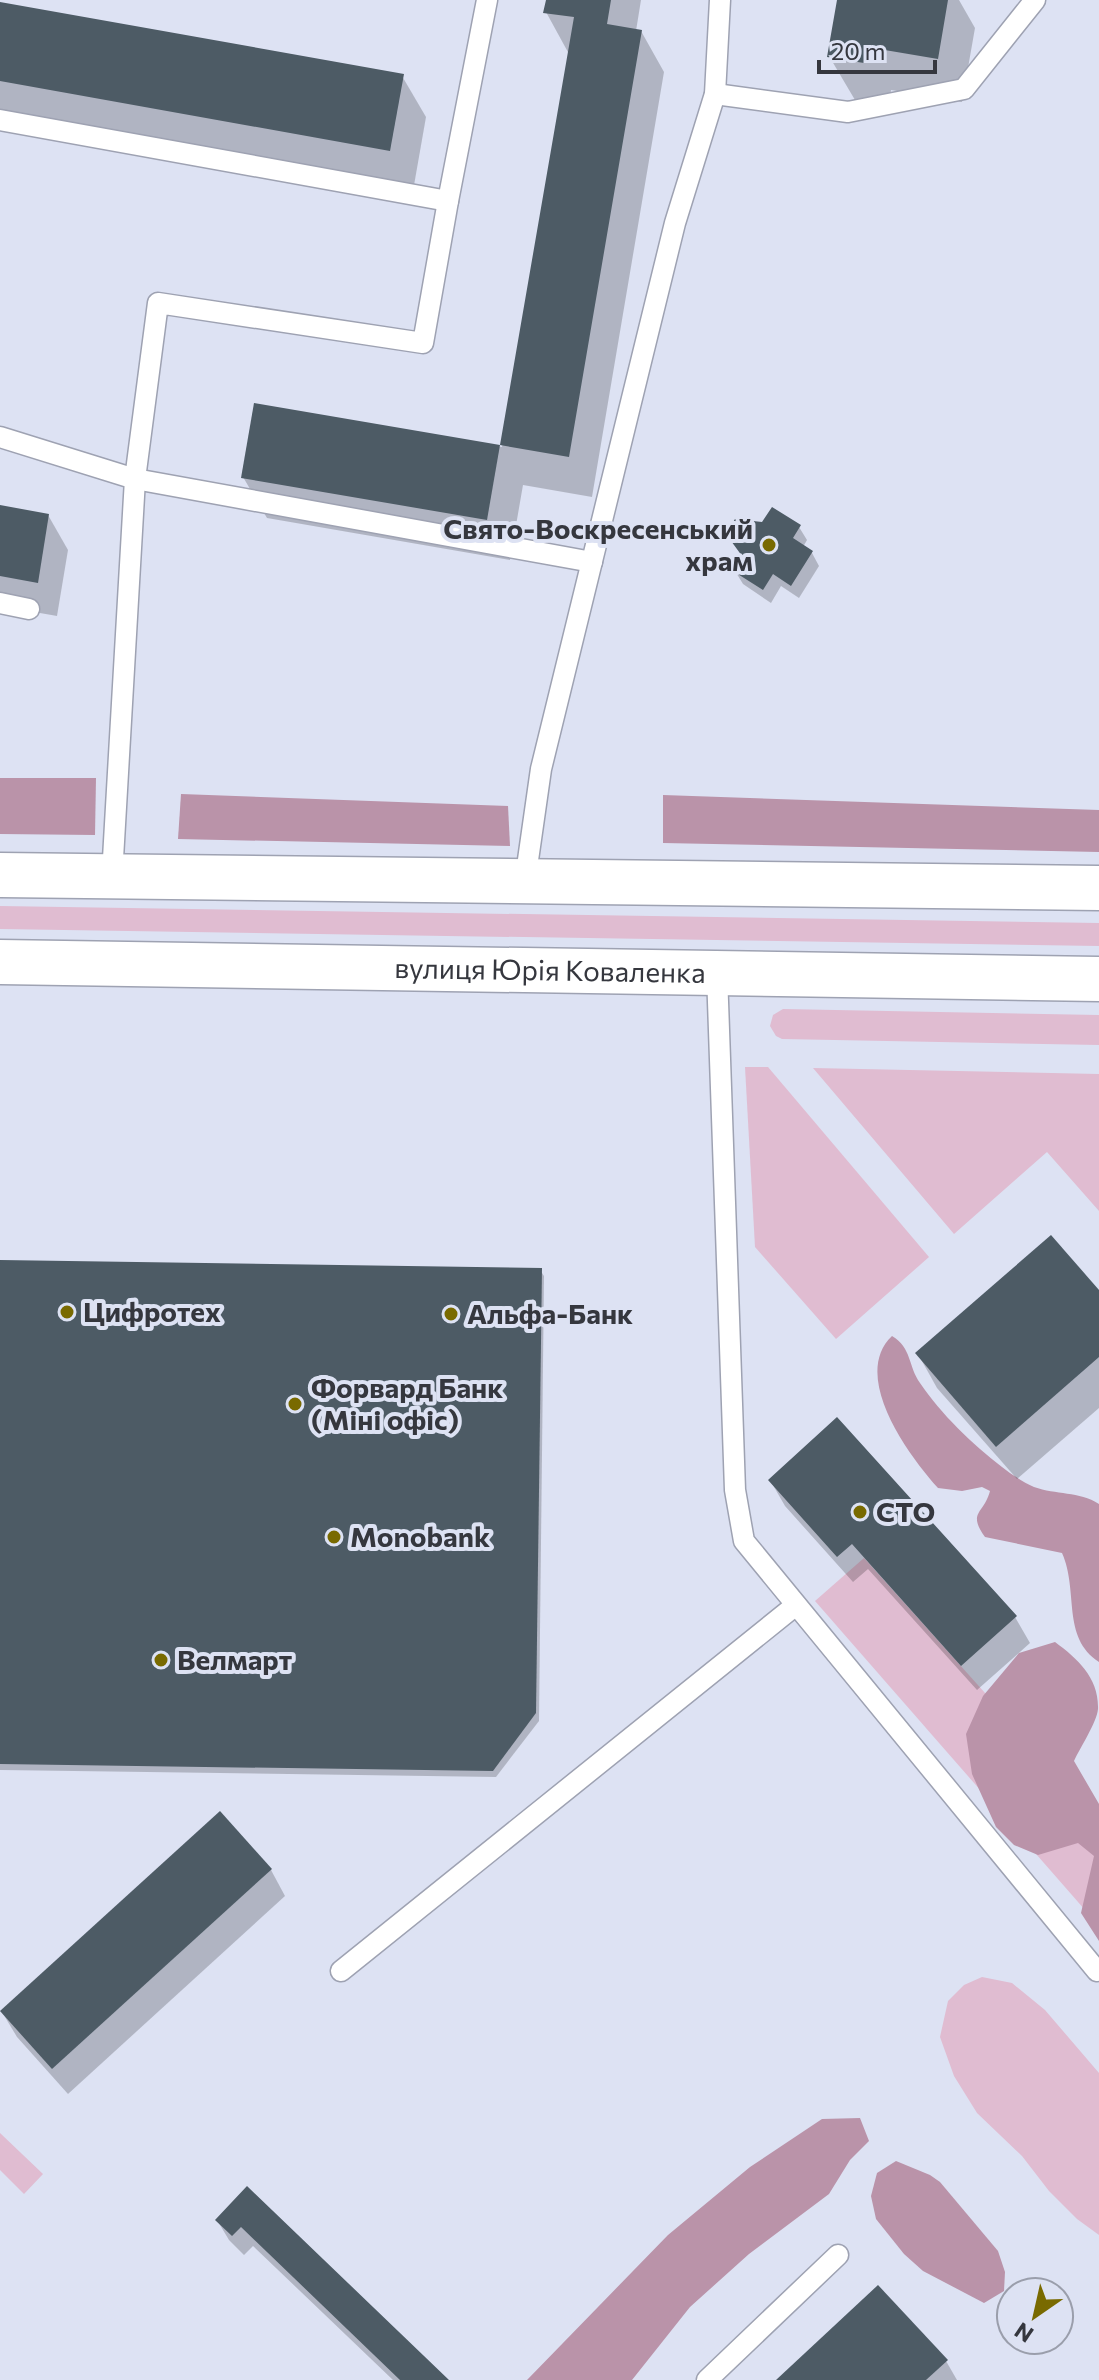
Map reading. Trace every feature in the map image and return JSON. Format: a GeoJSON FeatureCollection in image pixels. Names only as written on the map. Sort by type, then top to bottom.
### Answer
{"type":"FeatureCollection","features":[{"type":"Feature","properties":{"kind":"main road"},"geometry":{"type":"LineString","coordinates":[[0,875],[1099,888]]}},
{"type":"Feature","properties":{"kind":"main road","name":"вулиця Юрія Коваленка"},"geometry":{"type":"LineString","coordinates":[[0,962],[1099,979]]}},
{"type":"Feature","properties":{"kind":"lane"},"geometry":{"type":"LineString","coordinates":[[112,876],[135,479],[158,303],[423,343],[487,0]]}},
{"type":"Feature","properties":{"kind":"lane"},"geometry":{"type":"LineString","coordinates":[[525,881],[541,769],[675,223],[715,94],[720,0]]}},
{"type":"Feature","properties":{"kind":"lane"},"geometry":{"type":"LineString","coordinates":[[715,94],[848,112],[964,89],[1035,0]]}},
{"type":"Feature","properties":{"kind":"lane"},"geometry":{"type":"LineString","coordinates":[[0,120],[448,201]]}},
{"type":"Feature","properties":{"kind":"lane"},"geometry":{"type":"LineString","coordinates":[[0,437],[135,479],[592,562]]}},
{"type":"Feature","properties":{"kind":"lane"},"geometry":{"type":"LineString","coordinates":[[0,603],[29,609]]}},
{"type":"Feature","properties":{"kind":"lane"},"geometry":{"type":"LineString","coordinates":[[717,973],[735,1490],[744,1541],[1097,1971]]}},
{"type":"Feature","properties":{"kind":"lane"},"geometry":{"type":"LineString","coordinates":[[341,1971],[796,1605]]}},
{"type":"Feature","properties":{"kind":"lane"},"geometry":{"type":"LineString","coordinates":[[707,2380],[838,2255]]}},
{"type":"Feature","properties":{"kind":"shaded area"},"geometry":{"type":"Polygon","coordinates":[[[0,778],[96,778],[95,835],[0,834],[0,778]]]}},
{"type":"Feature","properties":{"kind":"shaded area"},"geometry":{"type":"Polygon","coordinates":[[[181,794],[508,806],[510,846],[178,839],[181,794]]]}},
{"type":"Feature","properties":{"kind":"shaded area"},"geometry":{"type":"Polygon","coordinates":[[[663,795],[1099,810],[1099,852],[663,843],[663,795]]]}},
{"type":"Feature","properties":{"kind":"shaded area"},"geometry":{"type":"Polygon","coordinates":[[[0,906],[1099,923],[1099,946],[0,929],[0,906]]]}},
{"type":"Feature","properties":{"kind":"shaded area"},"geometry":{"type":"Polygon","coordinates":[[[783,1009],[1099,1015],[1099,1045],[782,1039],[770,1026],[773,1015],[783,1009]]]}},
{"type":"Feature","properties":{"kind":"shaded area"},"geometry":{"type":"Polygon","coordinates":[[[745,1067],[768,1067],[929,1257],[836,1339],[755,1247],[745,1067]]]}},
{"type":"Feature","properties":{"kind":"shaded area"},"geometry":{"type":"Polygon","coordinates":[[[813,1068],[1099,1074],[1099,1211],[1047,1152],[954,1234],[813,1068]]]}},
{"type":"Feature","properties":{"kind":"shaded area"},"geometry":{"type":"Polygon","coordinates":[[[892,1336],[903,1346],[916,1377],[928,1395],[991,1458],[1034,1487],[1084,1497],[1099,1504],[1099,1662],[1087,1652],[1075,1627],[1070,1583],[1062,1553],[985,1537],[977,1518],[990,1491],[982,1487],[962,1491],[938,1488],[900,1436],[880,1393],[877,1372],[881,1353],[892,1336]]]}},
{"type":"Feature","properties":{"kind":"shaded area"},"geometry":{"type":"Polygon","coordinates":[[[864,1558],[1099,1820],[1099,1926],[815,1601],[864,1558]]]}},
{"type":"Feature","properties":{"kind":"shaded area"},"geometry":{"type":"Polygon","coordinates":[[[1055,1642],[1086,1670],[1097,1698],[1095,1721],[1074,1761],[1099,1804],[1099,1941],[1081,1913],[1094,1856],[1078,1843],[1038,1855],[1014,1845],[996,1827],[972,1774],[966,1734],[983,1696],[1019,1653],[1055,1642]]]}},
{"type":"Feature","properties":{"kind":"shaded area"},"geometry":{"type":"Polygon","coordinates":[[[982,1977],[1012,1983],[1045,2010],[1099,2073],[1099,2235],[1077,2219],[1049,2191],[1022,2156],[977,2113],[954,2076],[940,2037],[948,2001],[964,1985],[982,1977]]]}},
{"type":"Feature","properties":{"kind":"shaded area"},"geometry":{"type":"Polygon","coordinates":[[[860,2118],[869,2141],[850,2160],[829,2194],[749,2254],[690,2307],[632,2380],[527,2380],[668,2235],[750,2167],[822,2119],[860,2118]]]}},
{"type":"Feature","properties":{"kind":"shaded area"},"geometry":{"type":"Polygon","coordinates":[[[0,2133],[43,2174],[24,2194],[0,2170],[0,2133]]]}},
{"type":"Feature","properties":{"kind":"shaded area"},"geometry":{"type":"Polygon","coordinates":[[[896,2161],[940,2182],[998,2251],[1005,2276],[995,2276],[995,2296],[984,2303],[923,2271],[904,2254],[876,2219],[871,2196],[877,2173],[896,2161]]]}},
{"type":"Feature","properties":{"kind":"building"},"geometry":{"type":"Polygon","coordinates":[[[546,0],[611,0],[607,24],[642,30],[569,457],[500,445],[574,17],[543,13],[546,0]]]}},
{"type":"Feature","properties":{"kind":"building"},"geometry":{"type":"Polygon","coordinates":[[[837,0],[948,0],[938,59],[867,47],[864,63],[827,57],[837,0]]]}},
{"type":"Feature","properties":{"kind":"building"},"geometry":{"type":"Polygon","coordinates":[[[0,2],[404,74],[390,151],[0,81],[0,2]]]}},
{"type":"Feature","properties":{"kind":"building"},"geometry":{"type":"Polygon","coordinates":[[[254,403],[500,445],[487,520],[241,478],[254,403]]]}},
{"type":"Feature","properties":{"kind":"building"},"geometry":{"type":"Polygon","coordinates":[[[0,505],[49,514],[38,583],[0,576],[0,505]]]}},
{"type":"Feature","properties":{"kind":"building","name":"Свято-Воскресенський храм"},"geometry":{"type":"Polygon","coordinates":[[[772,507],[801,525],[793,538],[813,551],[791,586],[773,574],[763,590],[733,571],[742,556],[726,534],[735,519],[762,522],[772,507]]]}},
{"type":"Feature","properties":{"kind":"building"},"geometry":{"type":"Polygon","coordinates":[[[1051,1235],[1099,1290],[1099,1357],[996,1447],[915,1353],[1051,1235]]]}},
{"type":"Feature","properties":{"kind":"building"},"geometry":{"type":"Polygon","coordinates":[[[0,1260],[542,1268],[536,1713],[493,1771],[0,1764],[0,1260]]]}},
{"type":"Feature","properties":{"kind":"building","name":"СТО"},"geometry":{"type":"Polygon","coordinates":[[[837,1417],[1017,1616],[961,1666],[852,1544],[837,1557],[768,1480],[837,1417]]]}},
{"type":"Feature","properties":{"kind":"building"},"geometry":{"type":"Polygon","coordinates":[[[220,1811],[272,1869],[52,2069],[0,2011],[220,1811]]]}},
{"type":"Feature","properties":{"kind":"building"},"geometry":{"type":"Polygon","coordinates":[[[247,2186],[449,2380],[400,2380],[241,2227],[232,2236],[215,2220],[247,2186]]]}},
{"type":"Feature","properties":{"kind":"building"},"geometry":{"type":"Polygon","coordinates":[[[878,2285],[948,2360],[926,2380],[776,2380],[878,2285]]]}},
{"type":"Feature","properties":{"kind":"place","name":"Свято-Воскресенський храм"},"geometry":{"type":"Point","coordinates":[769,545]}},
{"type":"Feature","properties":{"kind":"place","name":"Цифротех"},"geometry":{"type":"Point","coordinates":[67,1312]}},
{"type":"Feature","properties":{"kind":"place","name":"Альфа-Банк"},"geometry":{"type":"Point","coordinates":[451,1314]}},
{"type":"Feature","properties":{"kind":"place","name":"Форвард Банк (Міні офіс)"},"geometry":{"type":"Point","coordinates":[295,1404]}},
{"type":"Feature","properties":{"kind":"place","name":"СТО"},"geometry":{"type":"Point","coordinates":[860,1512]}},
{"type":"Feature","properties":{"kind":"place","name":"Monobank"},"geometry":{"type":"Point","coordinates":[334,1537]}},
{"type":"Feature","properties":{"kind":"place","name":"Велмарт"},"geometry":{"type":"Point","coordinates":[161,1660]}}]}
